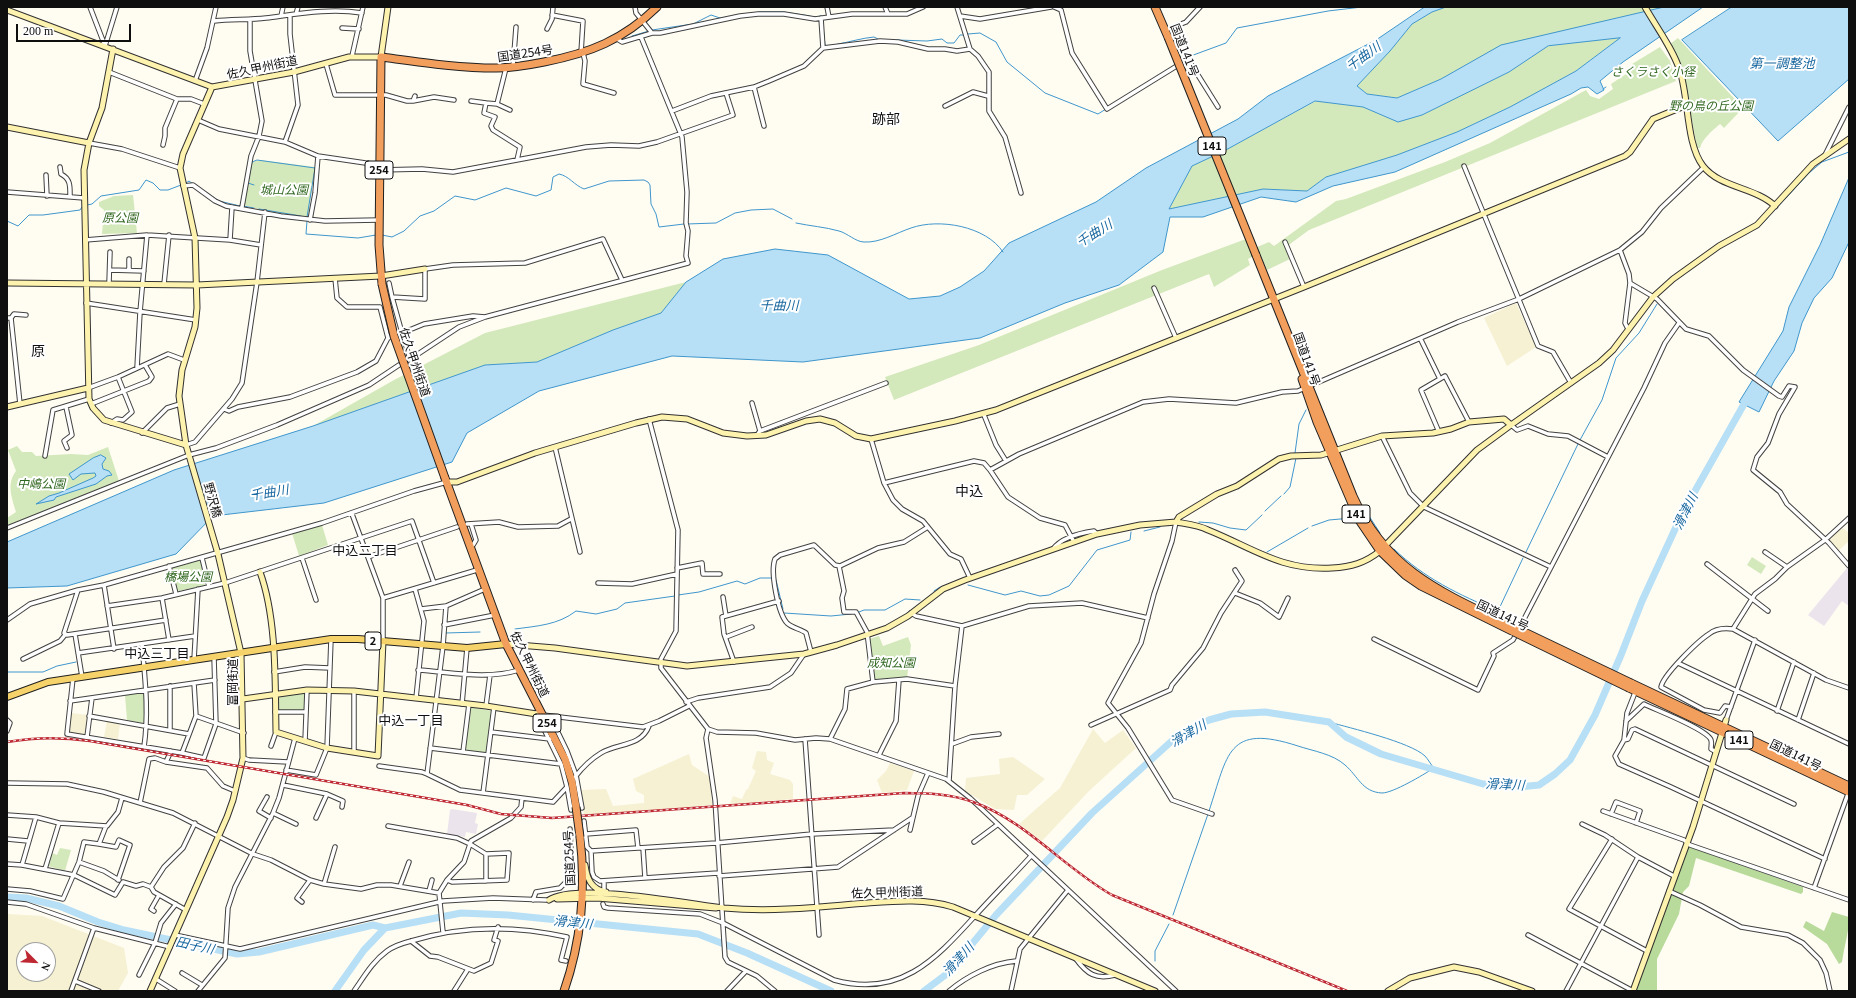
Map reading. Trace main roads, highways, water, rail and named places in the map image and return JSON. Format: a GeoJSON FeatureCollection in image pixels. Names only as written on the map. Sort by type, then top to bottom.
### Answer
{"type":"FeatureCollection","features":[{"type":"Feature","properties":{"kind":"highway","name":"国道254号"},"geometry":{"type":"LineString","coordinates":[[381,57],[479,68],[510,68],[582,53],[617,39],[642,21],[657,7]]}},
{"type":"Feature","properties":{"kind":"highway","name":"国道141号"},"geometry":{"type":"LineString","coordinates":[[1155,7],[1274,299],[1359,520],[1405,575],[1420,586],[1632,687],[1724,726],[1849,790]]}},
{"type":"Feature","properties":{"kind":"highway","name":"佐久甲州街道"},"geometry":{"type":"LineString","coordinates":[[381,57],[379,220],[384,281],[394,336],[469,546],[506,644],[565,759],[572,782],[581,837],[580,896]]}},
{"type":"Feature","properties":{"kind":"highway","name":"国道141号"},"geometry":{"type":"LineString","coordinates":[[1333,451],[1339,461],[1362,514],[1382,549]]}},
{"type":"Feature","properties":{"kind":"highway","name":"国道254号"},"geometry":{"type":"LineString","coordinates":[[564,991],[578,936],[581,908],[580,896]]}},
{"type":"Feature","properties":{"kind":"main road","name":"富岡街道"},"geometry":{"type":"LineString","coordinates":[[9,696],[35,686],[73,678],[331,639],[382,641],[467,648],[506,644]]}},
{"type":"Feature","properties":{"kind":"water","name":"千曲川"},"geometry":{"type":"Polygon","coordinates":[[[1425,7],[1446,7],[1432,12],[1412,24],[1390,51],[1357,86],[1367,94],[1397,98],[1441,79],[1501,45],[1664,7],[1703,7],[1623,62],[1600,81],[1604,90],[1597,94],[1588,87],[1581,88],[1571,94],[1395,172],[1333,186],[1296,202],[1261,197],[1203,217],[1170,217],[1163,252],[1119,285],[1065,303],[980,338],[803,362],[672,356],[539,391],[467,433],[452,462],[324,503],[213,516],[176,554],[67,586],[7,588],[7,542],[174,470],[313,426],[485,365],[537,362],[613,330],[661,313],[686,282],[723,259],[775,249],[828,255],[909,299],[940,296],[960,287],[984,271],[1009,243],[1096,202],[1146,168],[1238,119],[1268,96],[1376,40],[1425,7]],[[1620,38],[1548,46],[1509,72],[1422,115],[1398,122],[1363,107],[1315,101],[1224,151],[1192,166],[1169,209],[1263,189],[1307,191],[1326,177],[1397,155],[1457,132],[1510,107],[1576,71],[1620,38]]]}},
{"type":"Feature","properties":{"kind":"water","name":"第一調整池"},"geometry":{"type":"Polygon","coordinates":[[[1732,7],[1849,7],[1849,79],[1778,141],[1682,40],[1732,7]]]}},
{"type":"Feature","properties":{"kind":"water"},"geometry":{"type":"Polygon","coordinates":[[[1849,178],[1849,242],[1832,278],[1814,298],[1802,323],[1794,351],[1774,381],[1759,412],[1739,402],[1783,331],[1789,307],[1820,245],[1849,178]]]}},
{"type":"Feature","properties":{"kind":"water"},"geometry":{"type":"Polygon","coordinates":[[[101,455],[106,458],[102,464],[103,469],[109,471],[112,475],[107,476],[96,484],[56,497],[54,500],[36,504],[49,496],[96,476],[95,473],[81,474],[73,480],[69,474],[93,458],[101,455]]]}},
{"type":"Feature","properties":{"kind":"waterway"},"geometry":{"type":"LineString","coordinates":[[1188,57],[1226,43],[1237,28],[1328,11],[1362,7]]}},
{"type":"Feature","properties":{"kind":"waterway"},"geometry":{"type":"LineString","coordinates":[[652,30],[693,24],[711,15],[720,18],[760,12],[784,12],[810,16]]}},
{"type":"Feature","properties":{"kind":"waterway"},"geometry":{"type":"LineString","coordinates":[[813,17],[822,16],[825,45],[827,46]]}},
{"type":"Feature","properties":{"kind":"waterway"},"geometry":{"type":"LineString","coordinates":[[632,36],[649,31]]}},
{"type":"Feature","properties":{"kind":"waterway"},"geometry":{"type":"LineString","coordinates":[[968,34],[980,33],[996,42],[1007,62],[1045,93],[1098,114],[1106,109]]}},
{"type":"Feature","properties":{"kind":"waterway"},"geometry":{"type":"LineString","coordinates":[[897,40],[927,41],[942,39],[947,43],[954,43],[960,35],[964,35]]}},
{"type":"Feature","properties":{"kind":"waterway"},"geometry":{"type":"LineString","coordinates":[[838,44],[874,37],[878,39]]}},
{"type":"Feature","properties":{"kind":"waterway"},"geometry":{"type":"LineString","coordinates":[[1758,228],[1809,173],[1822,162],[1849,152]]}},
{"type":"Feature","properties":{"kind":"waterway"},"geometry":{"type":"LineString","coordinates":[[254,185],[248,183],[252,162],[257,160],[315,168],[307,217]]}},
{"type":"Feature","properties":{"kind":"waterway"},"geometry":{"type":"LineString","coordinates":[[382,235],[392,237],[404,231],[420,216],[434,211],[455,196],[475,200],[506,188],[536,196],[551,190],[553,177],[559,174],[563,175],[584,189],[609,181],[644,180],[650,185],[651,204],[656,214],[659,227],[684,224]]}},
{"type":"Feature","properties":{"kind":"waterway"},"geometry":{"type":"LineString","coordinates":[[87,205],[92,204],[101,196],[139,190],[146,180],[153,183],[160,190],[168,190],[181,185]]}},
{"type":"Feature","properties":{"kind":"waterway"},"geometry":{"type":"LineString","coordinates":[[186,183],[189,181],[193,184]]}},
{"type":"Feature","properties":{"kind":"waterway"},"geometry":{"type":"LineString","coordinates":[[206,192],[219,201],[240,206]]}},
{"type":"Feature","properties":{"kind":"waterway"},"geometry":{"type":"LineString","coordinates":[[243,206],[254,208]]}},
{"type":"Feature","properties":{"kind":"waterway"},"geometry":{"type":"LineString","coordinates":[[7,221],[18,226],[29,215],[43,215],[80,210],[82,207]]}},
{"type":"Feature","properties":{"kind":"waterway"},"geometry":{"type":"LineString","coordinates":[[259,209],[301,216]]}},
{"type":"Feature","properties":{"kind":"waterway"},"geometry":{"type":"LineString","coordinates":[[687,224],[716,223],[735,213],[751,210],[773,209],[792,219]]}},
{"type":"Feature","properties":{"kind":"waterway"},"geometry":{"type":"LineString","coordinates":[[307,221],[306,234],[358,238],[376,235]]}},
{"type":"Feature","properties":{"kind":"waterway"},"geometry":{"type":"LineString","coordinates":[[796,223],[839,231],[861,242],[876,241],[922,225],[948,224],[974,230],[995,243],[1003,252]]}},
{"type":"Feature","properties":{"kind":"waterway"},"geometry":{"type":"LineString","coordinates":[[1580,440],[1602,400],[1616,358],[1639,333],[1657,304]]}},
{"type":"Feature","properties":{"kind":"waterway","name":"滑津川"},"geometry":{"type":"LineString","coordinates":[[924,991],[948,973],[996,915],[1092,813],[1174,739],[1209,720],[1231,714],[1265,712],[1329,722],[1346,737],[1381,754],[1483,784],[1519,787],[1539,785],[1555,774],[1570,760],[1595,715],[1642,601],[1682,514],[1748,397]]}},
{"type":"Feature","properties":{"kind":"waterway"},"geometry":{"type":"LineString","coordinates":[[1295,453],[1299,424],[1306,410]]}},
{"type":"Feature","properties":{"kind":"waterway"},"geometry":{"type":"LineString","coordinates":[[1526,552],[1578,444]]}},
{"type":"Feature","properties":{"kind":"waterway"},"geometry":{"type":"LineString","coordinates":[[1284,494],[1290,487],[1296,458]]}},
{"type":"Feature","properties":{"kind":"waterway"},"geometry":{"type":"LineString","coordinates":[[1265,511],[1281,496]]}},
{"type":"Feature","properties":{"kind":"waterway"},"geometry":{"type":"LineString","coordinates":[[1199,522],[1213,523],[1230,528],[1246,530],[1262,515]]}},
{"type":"Feature","properties":{"kind":"waterway"},"geometry":{"type":"LineString","coordinates":[[1369,516],[1380,533]]}},
{"type":"Feature","properties":{"kind":"waterway"},"geometry":{"type":"LineString","coordinates":[[1312,526],[1329,520],[1352,518]]}},
{"type":"Feature","properties":{"kind":"waterway"},"geometry":{"type":"LineString","coordinates":[[1144,531],[1160,527]]}},
{"type":"Feature","properties":{"kind":"waterway"},"geometry":{"type":"LineString","coordinates":[[1267,552],[1308,528]]}},
{"type":"Feature","properties":{"kind":"waterway"},"geometry":{"type":"LineString","coordinates":[[968,585],[1005,595],[1021,591],[1040,596],[1049,595],[1069,586],[1097,550],[1130,540],[1131,532]]}},
{"type":"Feature","properties":{"kind":"waterway"},"geometry":{"type":"LineString","coordinates":[[1394,549],[1417,569],[1443,585],[1498,611],[1523,558]]}},
{"type":"Feature","properties":{"kind":"waterway"},"geometry":{"type":"LineString","coordinates":[[678,595],[699,592],[737,581],[745,584],[760,578],[771,578]]}},
{"type":"Feature","properties":{"kind":"waterway"},"geometry":{"type":"LineString","coordinates":[[776,580],[783,609]]}},
{"type":"Feature","properties":{"kind":"waterway"},"geometry":{"type":"LineString","coordinates":[[934,591],[940,587]]}},
{"type":"Feature","properties":{"kind":"waterway"},"geometry":{"type":"LineString","coordinates":[[515,629],[555,622],[576,611],[596,614],[617,609],[625,603],[675,596]]}},
{"type":"Feature","properties":{"kind":"waterway"},"geometry":{"type":"LineString","coordinates":[[859,612],[864,610],[885,610],[905,599],[920,600]]}},
{"type":"Feature","properties":{"kind":"waterway"},"geometry":{"type":"LineString","coordinates":[[784,613],[831,616],[851,614]]}},
{"type":"Feature","properties":{"kind":"waterway"},"geometry":{"type":"LineString","coordinates":[[446,633],[480,632]]}},
{"type":"Feature","properties":{"kind":"waterway"},"geometry":{"type":"LineString","coordinates":[[7,672],[43,672],[57,666],[76,662]]}},
{"type":"Feature","properties":{"kind":"waterway"},"geometry":{"type":"LineString","coordinates":[[1209,811],[1221,774],[1227,759],[1234,748],[1244,741],[1257,738],[1275,740],[1329,755],[1350,769],[1365,787],[1375,792],[1382,793],[1393,790],[1434,768],[1425,756],[1407,746],[1379,736],[1329,722]]}},
{"type":"Feature","properties":{"kind":"waterway"},"geometry":{"type":"LineString","coordinates":[[1173,915],[1208,814]]}},
{"type":"Feature","properties":{"kind":"waterway","name":"田子川"},"geometry":{"type":"LineString","coordinates":[[7,897],[26,898],[59,906],[98,922],[124,930],[237,954],[259,952],[373,925],[385,928]]}},
{"type":"Feature","properties":{"kind":"waterway","name":"滑津川"},"geometry":{"type":"LineString","coordinates":[[335,991],[364,950],[385,928],[461,913],[508,915],[698,934],[747,953],[831,991]]}},
{"type":"Feature","properties":{"kind":"waterway"},"geometry":{"type":"LineString","coordinates":[[1155,961],[1155,951],[1169,924]]}},
{"type":"Feature","properties":{"kind":"tunnel"},"geometry":{"type":"LineString","coordinates":[[573,875],[584,874]]}},
{"type":"Feature","properties":{"kind":"railway"},"geometry":{"type":"LineString","coordinates":[[7,742],[48,738],[90,741],[467,805],[501,814],[552,818],[904,793],[931,794],[965,799],[992,810],[1010,820],[1077,872],[1112,895],[1347,991]]}},
{"type":"Feature","properties":{"kind":"district","name":"跡部"},"geometry":{"type":"Point","coordinates":[886,119]}},
{"type":"Feature","properties":{"kind":"district","name":"原"},"geometry":{"type":"Point","coordinates":[38,351]}},
{"type":"Feature","properties":{"kind":"district","name":"中込"},"geometry":{"type":"Point","coordinates":[969,491]}},
{"type":"Feature","properties":{"kind":"district","name":"中込二丁目"},"geometry":{"type":"Point","coordinates":[365,550]}},
{"type":"Feature","properties":{"kind":"district","name":"中込三丁目"},"geometry":{"type":"Point","coordinates":[157,653]}},
{"type":"Feature","properties":{"kind":"district","name":"中込一丁目"},"geometry":{"type":"Point","coordinates":[411,720]}},
{"type":"Feature","properties":{"kind":"park label","name":"さくラさく小径"},"geometry":{"type":"Point","coordinates":[1653,71]}},
{"type":"Feature","properties":{"kind":"park label","name":"野の鳥の丘公園"},"geometry":{"type":"Point","coordinates":[1711,105]}},
{"type":"Feature","properties":{"kind":"park label","name":"城山公園"},"geometry":{"type":"Point","coordinates":[284,189]}},
{"type":"Feature","properties":{"kind":"park label","name":"原公園"},"geometry":{"type":"Point","coordinates":[120,217]}},
{"type":"Feature","properties":{"kind":"park label","name":"中嶋公園"},"geometry":{"type":"Point","coordinates":[41,483]}},
{"type":"Feature","properties":{"kind":"park label","name":"橋場公園"},"geometry":{"type":"Point","coordinates":[188,576]}},
{"type":"Feature","properties":{"kind":"park label","name":"成知公園"},"geometry":{"type":"Point","coordinates":[891,662]}}]}
